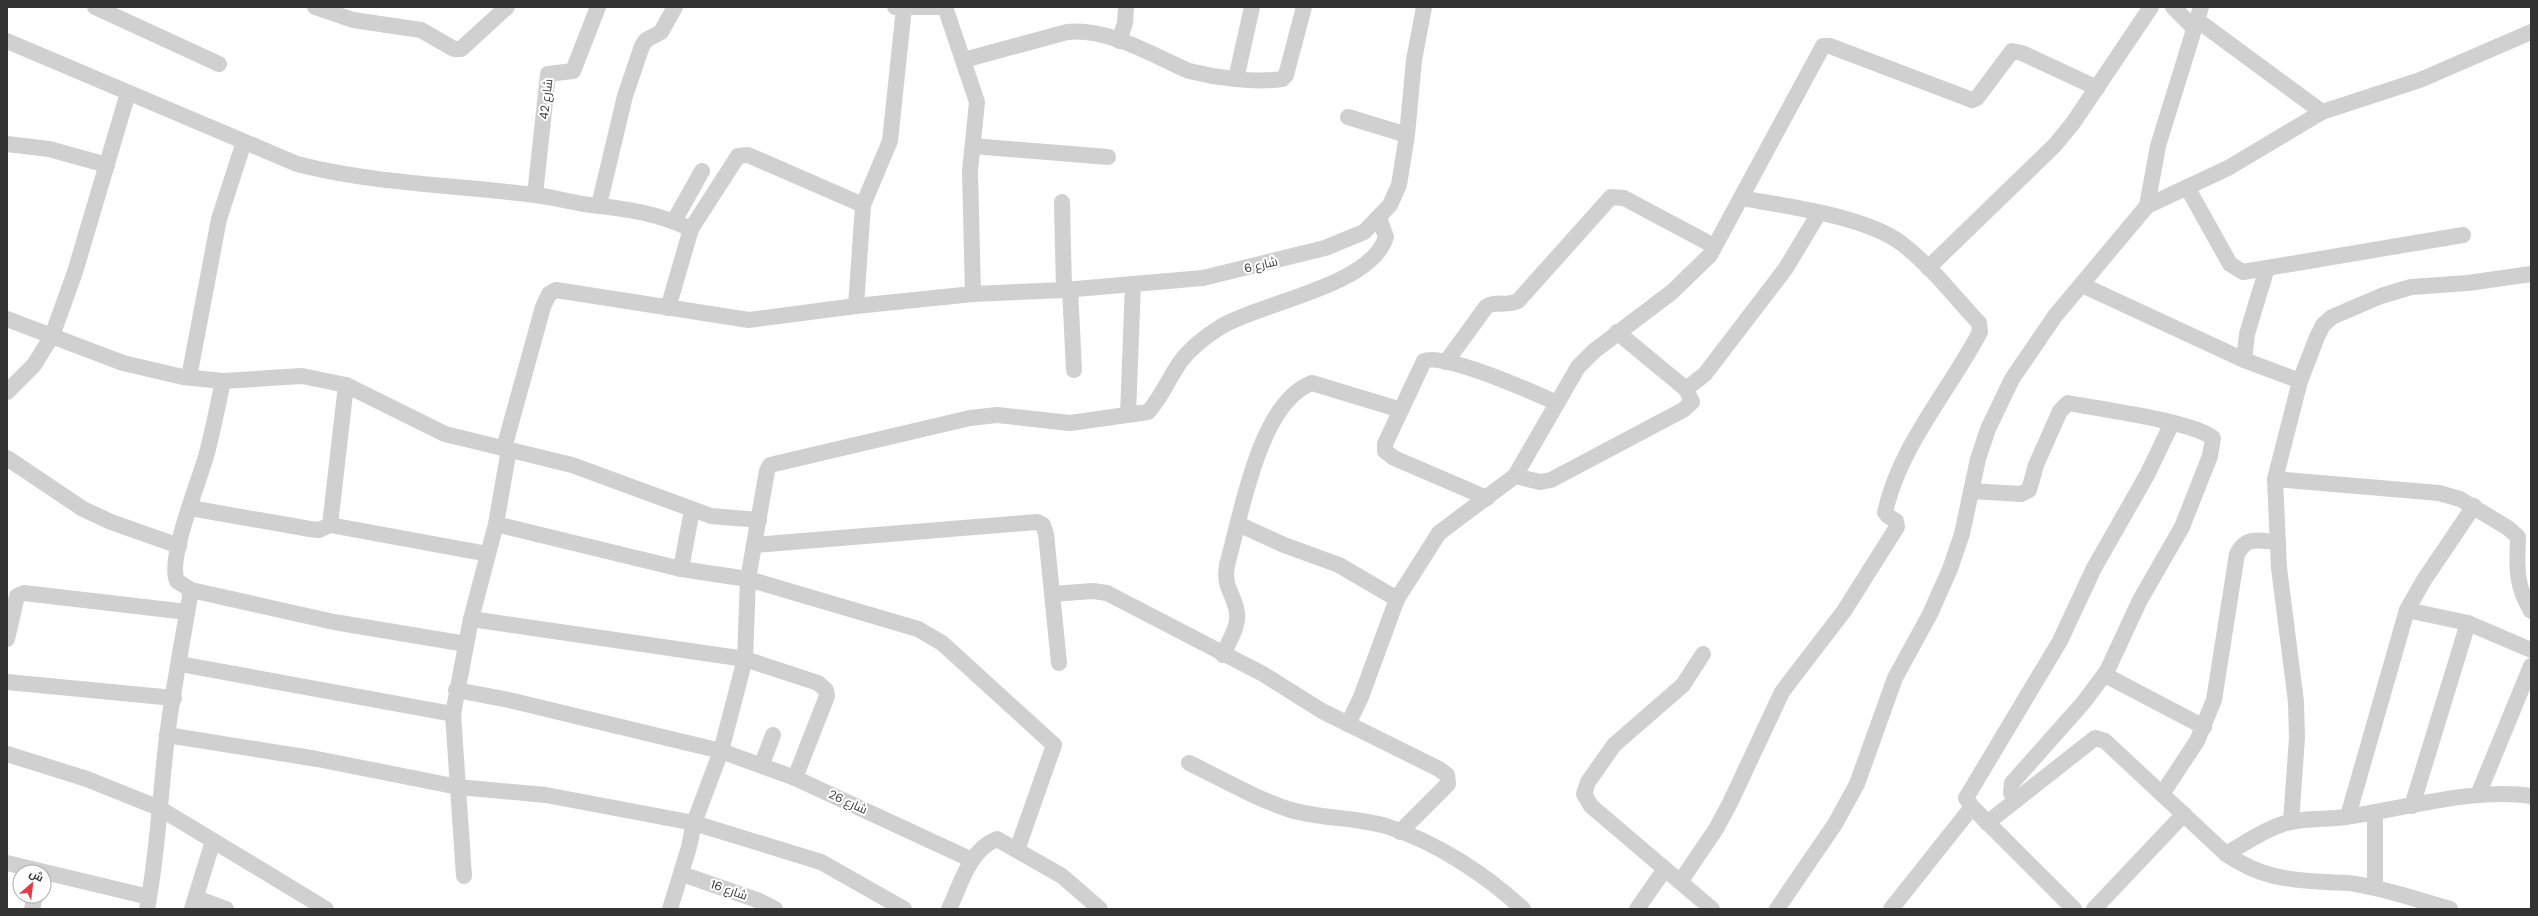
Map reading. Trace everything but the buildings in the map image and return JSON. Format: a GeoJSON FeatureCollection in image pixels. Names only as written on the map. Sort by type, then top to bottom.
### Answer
{"type":"FeatureCollection","features":[{"type":"Feature","properties":{"kind":"street"},"geometry":{"type":"LineString","coordinates":[[95,7],[219,64]]}},
{"type":"Feature","properties":{"kind":"street"},"geometry":{"type":"LineString","coordinates":[[315,7],[353,20],[421,30],[454,49],[461,49],[507,7]]}},
{"type":"Feature","properties":{"kind":"street","name":"شارع 42"},"geometry":{"type":"LineString","coordinates":[[535,195],[548,74],[573,71],[598,7]]}},
{"type":"Feature","properties":{"kind":"street"},"geometry":{"type":"LineString","coordinates":[[599,205],[625,96],[642,46],[646,40],[661,32],[675,7]]}},
{"type":"Feature","properties":{"kind":"street"},"geometry":{"type":"LineString","coordinates":[[856,306],[863,205],[890,141],[899,8],[945,7],[977,102],[970,171],[973,294]]}},
{"type":"Feature","properties":{"kind":"street"},"geometry":{"type":"LineString","coordinates":[[1118,41],[1124,23],[1126,7]]}},
{"type":"Feature","properties":{"kind":"street"},"geometry":{"type":"LineString","coordinates":[[1236,79],[1252,7]]}},
{"type":"Feature","properties":{"kind":"street"},"geometry":{"type":"LineString","coordinates":[[964,60],[1067,32],[1084,30],[1102,34],[1188,71],[1236,79],[1284,78],[1304,7]]}},
{"type":"Feature","properties":{"kind":"street","name":"شارع 6"},"geometry":{"type":"LineString","coordinates":[[464,876],[453,714],[456,690],[471,619],[496,524],[506,448],[543,307],[549,294],[556,290],[748,320],[856,306],[973,294],[1067,290],[1203,278],[1285,260],[1345,242],[1364,232],[1378,218],[1390,205],[1399,185],[1407,135],[1414,60],[1424,7]]}},
{"type":"Feature","properties":{"kind":"street"},"geometry":{"type":"LineString","coordinates":[[1928,268],[2055,145],[2097,88],[2151,7]]}},
{"type":"Feature","properties":{"kind":"street"},"geometry":{"type":"LineString","coordinates":[[2173,7],[2197,19],[2322,112]]}},
{"type":"Feature","properties":{"kind":"street"},"geometry":{"type":"LineString","coordinates":[[2147,206],[2158,146],[2197,19]]}},
{"type":"Feature","properties":{"kind":"street"},"geometry":{"type":"LineString","coordinates":[[1777,909],[1835,824],[1857,784],[1895,678],[1930,614],[1950,569],[1962,534],[1978,458],[1988,429],[2012,379],[2055,316],[2147,206],[2228,168],[2322,112],[2420,80],[2531,32]]}},
{"type":"Feature","properties":{"kind":"street"},"geometry":{"type":"LineString","coordinates":[[7,41],[297,164],[325,171],[406,184],[535,195],[628,209],[674,221],[691,229]]}},
{"type":"Feature","properties":{"kind":"street"},"geometry":{"type":"LineString","coordinates":[[1348,724],[1361,697],[1398,599],[1439,533],[1515,476],[1578,367],[1617,332],[1672,292],[1710,255],[1822,46],[1830,46],[1972,100],[1977,98],[2012,51],[2022,53],[2097,88]]}},
{"type":"Feature","properties":{"kind":"street"},"geometry":{"type":"LineString","coordinates":[[7,392],[34,365],[52,336],[75,272],[128,93]]}},
{"type":"Feature","properties":{"kind":"street"},"geometry":{"type":"LineString","coordinates":[[1348,117],[1407,135]]}},
{"type":"Feature","properties":{"kind":"street"},"geometry":{"type":"LineString","coordinates":[[189,377],[218,220],[244,142]]}},
{"type":"Feature","properties":{"kind":"street"},"geometry":{"type":"LineString","coordinates":[[7,144],[50,149],[107,165]]}},
{"type":"Feature","properties":{"kind":"street"},"geometry":{"type":"LineString","coordinates":[[973,146],[1108,156]]}},
{"type":"Feature","properties":{"kind":"street"},"geometry":{"type":"LineString","coordinates":[[668,308],[691,229],[738,156],[743,154],[748,155],[863,205]]}},
{"type":"Feature","properties":{"kind":"street"},"geometry":{"type":"LineString","coordinates":[[674,221],[702,171]]}},
{"type":"Feature","properties":{"kind":"street"},"geometry":{"type":"LineString","coordinates":[[2186,188],[2230,264],[2244,272],[2314,258],[2463,235]]}},
{"type":"Feature","properties":{"kind":"street"},"geometry":{"type":"LineString","coordinates":[[1446,362],[1486,307],[1493,303],[1505,306],[1518,302],[1612,197],[1624,198],[1714,246]]}},
{"type":"Feature","properties":{"kind":"street"},"geometry":{"type":"LineString","coordinates":[[1680,882],[1716,829],[1730,803],[1782,692],[1844,611],[1897,527],[1896,521],[1885,512],[1897,478],[1928,416],[1980,332],[1979,323],[1928,268],[1899,242],[1874,229],[1819,213],[1741,198]]}},
{"type":"Feature","properties":{"kind":"street"},"geometry":{"type":"LineString","coordinates":[[1062,202],[1067,290],[1074,370]]}},
{"type":"Feature","properties":{"kind":"street"},"geometry":{"type":"LineString","coordinates":[[1686,390],[1705,374],[1786,268],[1819,213]]}},
{"type":"Feature","properties":{"kind":"street"},"geometry":{"type":"LineString","coordinates":[[670,909],[682,874],[694,823],[721,751],[745,659],[748,579],[767,471],[773,462],[821,455],[921,428],[970,418],[997,415],[1070,423],[1148,412],[1185,356],[1198,342],[1224,325],[1342,279],[1370,260],[1379,252],[1386,238],[1378,218]]}},
{"type":"Feature","properties":{"kind":"street"},"geometry":{"type":"LineString","coordinates":[[2244,360],[2247,334],[2267,268]]}},
{"type":"Feature","properties":{"kind":"street"},"geometry":{"type":"LineString","coordinates":[[2291,822],[2297,738],[2296,702],[2279,568],[2275,479],[2300,381],[2323,324],[2332,317],[2381,296],[2411,287],[2468,283],[2531,274]]}},
{"type":"Feature","properties":{"kind":"street"},"geometry":{"type":"LineString","coordinates":[[1128,414],[1134,284]]}},
{"type":"Feature","properties":{"kind":"street"},"geometry":{"type":"LineString","coordinates":[[2082,285],[2244,360],[2300,381]]}},
{"type":"Feature","properties":{"kind":"street"},"geometry":{"type":"LineString","coordinates":[[7,319],[123,363],[189,377],[223,381],[302,376],[346,385],[445,434],[572,465],[628,484],[692,510],[711,516],[759,520]]}},
{"type":"Feature","properties":{"kind":"street"},"geometry":{"type":"LineString","coordinates":[[1515,476],[1540,482],[1565,474],[1683,410],[1692,402],[1686,390],[1617,332]]}},
{"type":"Feature","properties":{"kind":"street"},"geometry":{"type":"LineString","coordinates":[[1487,498],[1389,455],[1385,451],[1385,444],[1424,361],[1446,362],[1511,383],[1557,403]]}},
{"type":"Feature","properties":{"kind":"street"},"geometry":{"type":"LineString","coordinates":[[223,381],[207,454],[179,546],[175,577],[177,581],[191,590],[334,622],[466,644]]}},
{"type":"Feature","properties":{"kind":"street"},"geometry":{"type":"LineString","coordinates":[[1223,655],[1237,623],[1237,614],[1225,578],[1252,466],[1283,405],[1308,384],[1320,384],[1401,410]]}},
{"type":"Feature","properties":{"kind":"street"},"geometry":{"type":"LineString","coordinates":[[330,525],[346,385]]}},
{"type":"Feature","properties":{"kind":"street"},"geometry":{"type":"LineString","coordinates":[[1971,491],[2021,494],[2029,490],[2036,465],[2060,411],[2064,405],[2068,403],[2172,423],[2206,432],[2213,438],[2212,450],[2182,527],[2140,600],[2105,675],[2084,703],[2012,783],[2011,793],[2016,800]]}},
{"type":"Feature","properties":{"kind":"street"},"geometry":{"type":"LineString","coordinates":[[2074,909],[1987,823],[1966,800],[2060,641],[2094,568],[2147,475],[2172,423]]}},
{"type":"Feature","properties":{"kind":"street"},"geometry":{"type":"LineString","coordinates":[[7,458],[82,509],[111,522],[179,546]]}},
{"type":"Feature","properties":{"kind":"street"},"geometry":{"type":"LineString","coordinates":[[2275,479],[2439,493],[2460,499],[2474,506],[2508,528],[2518,537],[2516,562],[2519,582],[2531,611]]}},
{"type":"Feature","properties":{"kind":"street"},"geometry":{"type":"LineString","coordinates":[[2348,816],[2407,610],[2424,580],[2474,506]]}},
{"type":"Feature","properties":{"kind":"street"},"geometry":{"type":"LineString","coordinates":[[190,508],[310,529],[319,530],[330,525],[488,554]]}},
{"type":"Feature","properties":{"kind":"street"},"geometry":{"type":"LineString","coordinates":[[681,569],[692,510]]}},
{"type":"Feature","properties":{"kind":"street"},"geometry":{"type":"LineString","coordinates":[[754,545],[1037,522],[1043,525],[1046,534],[1059,663]]}},
{"type":"Feature","properties":{"kind":"street"},"geometry":{"type":"LineString","coordinates":[[496,524],[681,569],[748,579],[918,628],[942,643],[970,671],[1050,739],[1054,749],[1017,850]]}},
{"type":"Feature","properties":{"kind":"street"},"geometry":{"type":"LineString","coordinates":[[1238,524],[1284,545],[1339,565],[1398,599]]}},
{"type":"Feature","properties":{"kind":"street"},"geometry":{"type":"LineString","coordinates":[[2162,794],[2204,727],[2214,700],[2237,554],[2244,543],[2250,540],[2278,542]]}},
{"type":"Feature","properties":{"kind":"street"},"geometry":{"type":"LineString","coordinates":[[52,875],[148,903],[158,850],[159,808],[168,735],[191,590]]}},
{"type":"Feature","properties":{"kind":"street"},"geometry":{"type":"LineString","coordinates":[[1052,594],[1093,590],[1107,593],[1223,655],[1263,674],[1322,711],[1447,775],[1449,779],[1444,790],[1400,832]]}},
{"type":"Feature","properties":{"kind":"street"},"geometry":{"type":"LineString","coordinates":[[7,639],[14,601],[17,596],[24,593],[188,612]]}},
{"type":"Feature","properties":{"kind":"street"},"geometry":{"type":"LineString","coordinates":[[2407,610],[2468,623],[2531,650]]}},
{"type":"Feature","properties":{"kind":"street"},"geometry":{"type":"LineString","coordinates":[[471,619],[745,659],[818,683],[826,690],[827,696],[795,778]]}},
{"type":"Feature","properties":{"kind":"street"},"geometry":{"type":"LineString","coordinates":[[2412,806],[2468,623]]}},
{"type":"Feature","properties":{"kind":"street"},"geometry":{"type":"LineString","coordinates":[[1703,654],[1678,689],[1614,745],[1585,787],[1586,800],[1591,806],[1712,909]]}},
{"type":"Feature","properties":{"kind":"street"},"geometry":{"type":"LineString","coordinates":[[180,664],[453,714]]}},
{"type":"Feature","properties":{"kind":"street"},"geometry":{"type":"LineString","coordinates":[[2478,795],[2531,666]]}},
{"type":"Feature","properties":{"kind":"street"},"geometry":{"type":"LineString","coordinates":[[2105,675],[2204,727]]}},
{"type":"Feature","properties":{"kind":"street"},"geometry":{"type":"LineString","coordinates":[[7,682],[174,698]]}},
{"type":"Feature","properties":{"kind":"street","name":"شارع 26"},"geometry":{"type":"LineString","coordinates":[[456,690],[531,705],[721,751],[762,764],[972,860]]}},
{"type":"Feature","properties":{"kind":"street"},"geometry":{"type":"LineString","coordinates":[[168,735],[318,759],[458,787],[546,795],[694,823],[821,862],[904,909]]}},
{"type":"Feature","properties":{"kind":"street"},"geometry":{"type":"LineString","coordinates":[[762,764],[773,735]]}},
{"type":"Feature","properties":{"kind":"street"},"geometry":{"type":"LineString","coordinates":[[1987,823],[2095,738],[2105,741],[2226,854],[2245,867],[2264,875],[2286,880],[2352,883],[2450,909]]}},
{"type":"Feature","properties":{"kind":"street"},"geometry":{"type":"LineString","coordinates":[[7,754],[87,779],[159,808],[326,909]]}},
{"type":"Feature","properties":{"kind":"street"},"geometry":{"type":"LineString","coordinates":[[1189,763],[1290,810],[1312,815],[1352,819],[1400,832],[1419,840],[1475,871],[1523,909]]}},
{"type":"Feature","properties":{"kind":"street"},"geometry":{"type":"LineString","coordinates":[[2226,854],[2281,824],[2291,822],[2376,812],[2478,795],[2502,794],[2531,796]]}},
{"type":"Feature","properties":{"kind":"street"},"geometry":{"type":"LineString","coordinates":[[1891,909],[1972,807]]}},
{"type":"Feature","properties":{"kind":"street"},"geometry":{"type":"LineString","coordinates":[[2375,888],[2376,812]]}},
{"type":"Feature","properties":{"kind":"street"},"geometry":{"type":"LineString","coordinates":[[2094,909],[2184,814]]}},
{"type":"Feature","properties":{"kind":"street"},"geometry":{"type":"LineString","coordinates":[[949,909],[972,860],[985,844],[997,839],[1062,876],[1100,909]]}},
{"type":"Feature","properties":{"kind":"street"},"geometry":{"type":"LineString","coordinates":[[213,840],[194,903],[226,909]]}},
{"type":"Feature","properties":{"kind":"street"},"geometry":{"type":"LineString","coordinates":[[1637,909],[1665,869]]}},
{"type":"Feature","properties":{"kind":"street","name":"شارع 16"},"geometry":{"type":"LineString","coordinates":[[682,874],[754,905],[775,909]]}}]}
